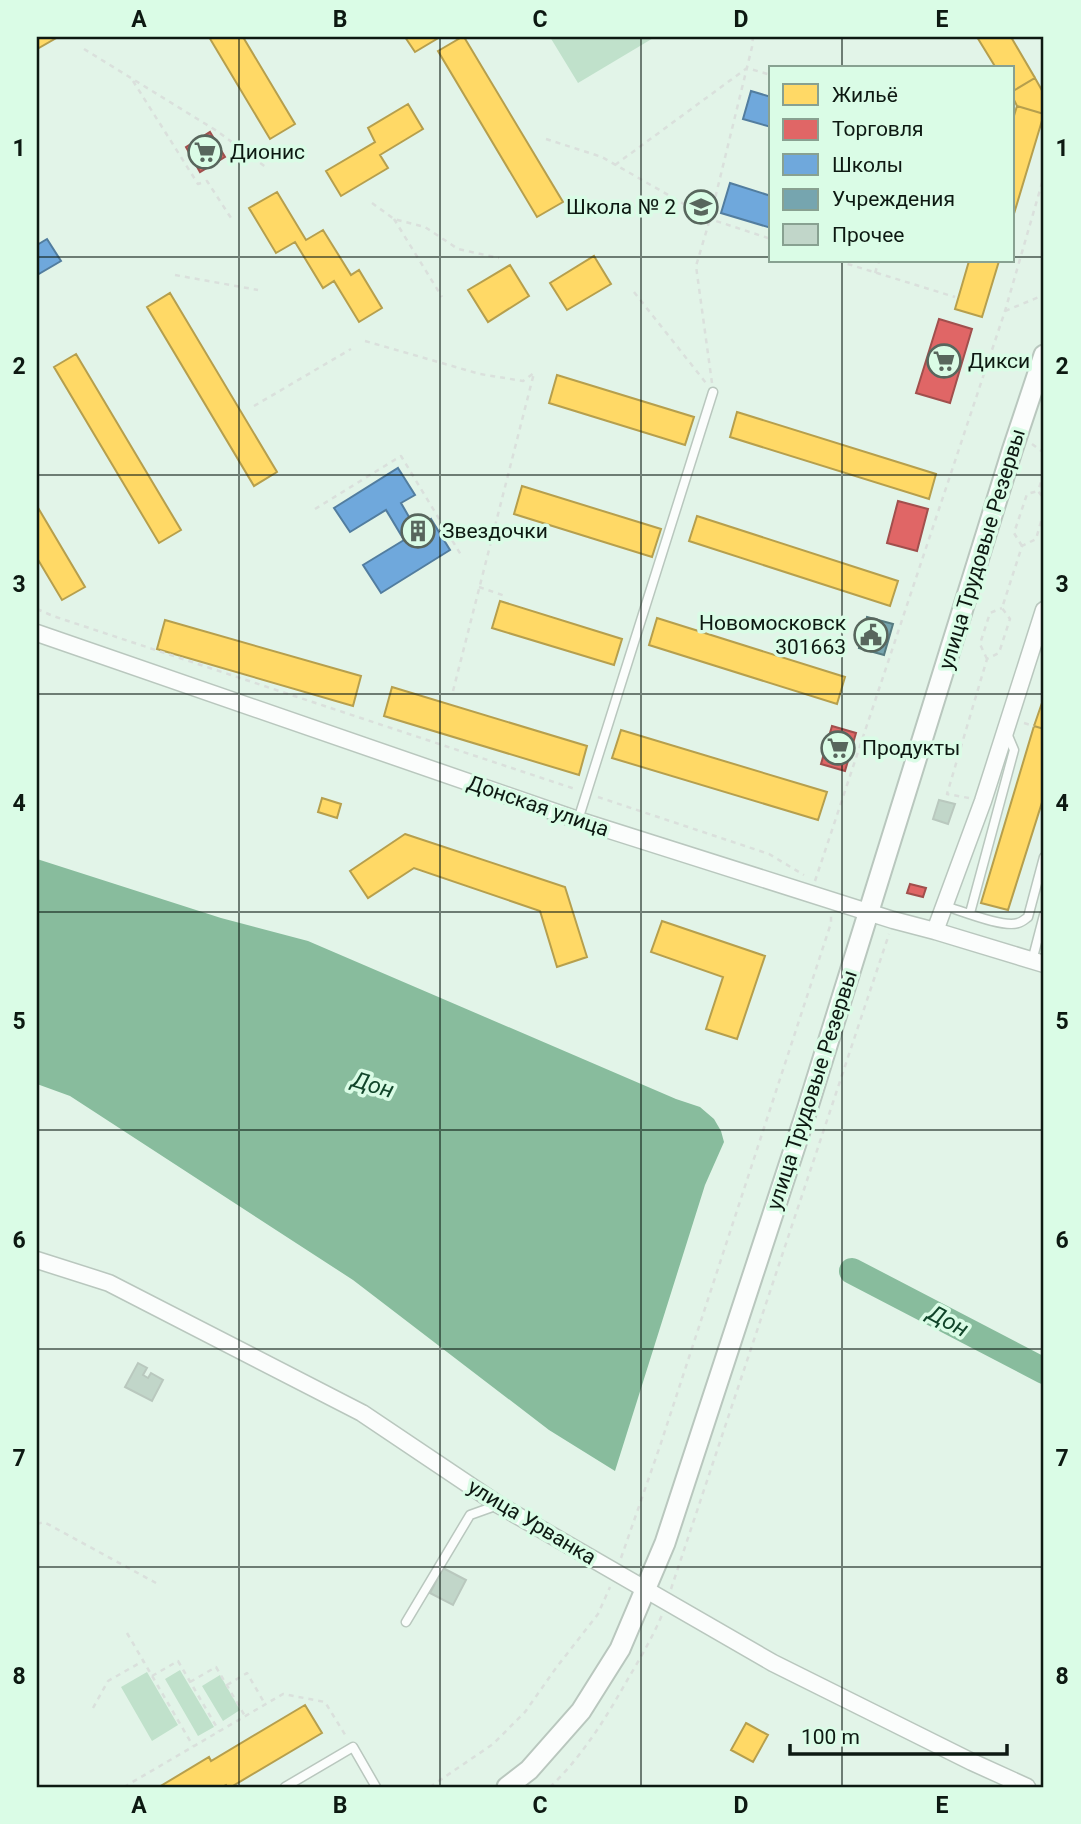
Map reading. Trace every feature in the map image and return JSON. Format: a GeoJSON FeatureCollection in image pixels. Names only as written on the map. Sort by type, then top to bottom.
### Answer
{"type":"FeatureCollection","features":[{"type":"Feature","properties":{"kind":"street","name":"улица Трудовые Резервы"},"geometry":{"type":"LineString","coordinates":[[507,1787],[529,1770],[581,1710],[620,1649],[665,1544],[807,1110],[1044,355]]}},
{"type":"Feature","properties":{"kind":"street"},"geometry":{"type":"LineString","coordinates":[[935,931],[983,801],[1044,610]]}},
{"type":"Feature","properties":{"kind":"street","name":"Донская улица"},"geometry":{"type":"LineString","coordinates":[[37,633],[578,820],[868,912],[1038,962]]}},
{"type":"Feature","properties":{"kind":"street","name":"улица Урванка"},"geometry":{"type":"LineString","coordinates":[[37,1260],[110,1283],[362,1413],[499,1504],[644,1590],[774,1663],[1027,1787]]}},
{"type":"Feature","properties":{"kind":"lane"},"geometry":{"type":"LineString","coordinates":[[578,820],[713,392]]}},
{"type":"Feature","properties":{"kind":"lane"},"geometry":{"type":"LineString","coordinates":[[970,914],[1014,750],[1006,729]]}},
{"type":"Feature","properties":{"kind":"lane"},"geometry":{"type":"LineString","coordinates":[[945,906],[1003,924],[1022,922],[1028,917],[1044,858]]}},
{"type":"Feature","properties":{"kind":"lane"},"geometry":{"type":"LineString","coordinates":[[1038,962],[1044,915]]}},
{"type":"Feature","properties":{"kind":"lane"},"geometry":{"type":"LineString","coordinates":[[406,1622],[470,1515],[499,1504]]}},
{"type":"Feature","properties":{"kind":"lane"},"geometry":{"type":"LineString","coordinates":[[285,1787],[353,1747],[376,1787]]}},
{"type":"Feature","properties":{"kind":"path"},"geometry":{"type":"LineString","coordinates":[[713,392],[696,266],[710,219],[753,37]]}},
{"type":"Feature","properties":{"kind":"path"},"geometry":{"type":"LineString","coordinates":[[84,49],[217,131],[267,169]]}},
{"type":"Feature","properties":{"kind":"path"},"geometry":{"type":"LineString","coordinates":[[747,68],[769,74]]}},
{"type":"Feature","properties":{"kind":"path"},"geometry":{"type":"LineString","coordinates":[[614,165],[747,68]]}},
{"type":"Feature","properties":{"kind":"path"},"geometry":{"type":"LineString","coordinates":[[131,78],[198,184],[207,181],[230,218]]}},
{"type":"Feature","properties":{"kind":"path"},"geometry":{"type":"LineString","coordinates":[[546,139],[601,157],[710,219],[769,238]]}},
{"type":"Feature","properties":{"kind":"path"},"geometry":{"type":"LineString","coordinates":[[811,894],[1005,311],[1044,176]]}},
{"type":"Feature","properties":{"kind":"path"},"geometry":{"type":"LineString","coordinates":[[372,203],[394,219],[425,227],[458,249],[499,258]]}},
{"type":"Feature","properties":{"kind":"path"},"geometry":{"type":"LineString","coordinates":[[394,219],[442,297]]}},
{"type":"Feature","properties":{"kind":"path"},"geometry":{"type":"LineString","coordinates":[[841,262],[955,297]]}},
{"type":"Feature","properties":{"kind":"path"},"geometry":{"type":"LineString","coordinates":[[875,273],[879,262]]}},
{"type":"Feature","properties":{"kind":"path"},"geometry":{"type":"LineString","coordinates":[[175,275],[258,290]]}},
{"type":"Feature","properties":{"kind":"path"},"geometry":{"type":"LineString","coordinates":[[634,292],[713,392]]}},
{"type":"Feature","properties":{"kind":"path"},"geometry":{"type":"LineString","coordinates":[[1005,311],[1044,295]]}},
{"type":"Feature","properties":{"kind":"path"},"geometry":{"type":"LineString","coordinates":[[365,341],[480,374],[523,381],[534,373],[452,695]]}},
{"type":"Feature","properties":{"kind":"path"},"geometry":{"type":"LineString","coordinates":[[254,406],[351,349]]}},
{"type":"Feature","properties":{"kind":"path"},"geometry":{"type":"LineString","coordinates":[[315,509],[401,456],[461,555]]}},
{"type":"Feature","properties":{"kind":"path"},"geometry":{"type":"LineString","coordinates":[[510,466],[514,472]]}},
{"type":"Feature","properties":{"kind":"path"},"geometry":{"type":"LineString","coordinates":[[1038,491],[1044,473]]}},
{"type":"Feature","properties":{"kind":"path"},"geometry":{"type":"LineString","coordinates":[[1038,491],[1044,499]]}},
{"type":"Feature","properties":{"kind":"path"},"geometry":{"type":"LineString","coordinates":[[1023,547],[1014,533],[1027,494],[1038,491]]}},
{"type":"Feature","properties":{"kind":"path"},"geometry":{"type":"LineString","coordinates":[[983,801],[947,794],[987,659],[980,644],[990,613],[1002,608],[1023,547],[1036,539],[1044,511]]}},
{"type":"Feature","properties":{"kind":"path"},"geometry":{"type":"LineString","coordinates":[[479,587],[505,596]]}},
{"type":"Feature","properties":{"kind":"path"},"geometry":{"type":"LineString","coordinates":[[987,659],[999,653],[1010,619],[1002,608]]}},
{"type":"Feature","properties":{"kind":"path"},"geometry":{"type":"LineString","coordinates":[[37,609],[769,854],[804,874]]}},
{"type":"Feature","properties":{"kind":"path"},"geometry":{"type":"LineString","coordinates":[[430,1787],[493,1744],[526,1713],[556,1668],[598,1614],[610,1590],[827,936],[831,914]]}},
{"type":"Feature","properties":{"kind":"path"},"geometry":{"type":"LineString","coordinates":[[37,1524],[44,1522],[156,1583]]}},
{"type":"Feature","properties":{"kind":"path"},"geometry":{"type":"LineString","coordinates":[[127,1633],[193,1746]]}},
{"type":"Feature","properties":{"kind":"path"},"geometry":{"type":"LineString","coordinates":[[93,1708],[108,1681],[143,1661]]}},
{"type":"Feature","properties":{"kind":"path"},"geometry":{"type":"LineString","coordinates":[[152,1676],[178,1661],[219,1731]]}},
{"type":"Feature","properties":{"kind":"path"},"geometry":{"type":"LineString","coordinates":[[190,1682],[216,1667],[245,1716]]}},
{"type":"Feature","properties":{"kind":"path"},"geometry":{"type":"LineString","coordinates":[[227,1685],[247,1673],[265,1704]]}},
{"type":"Feature","properties":{"kind":"path"},"geometry":{"type":"LineString","coordinates":[[124,1787],[283,1694],[325,1702],[353,1747]]}},
{"type":"Feature","properties":{"kind":"shaded area"},"geometry":{"type":"Polygon","coordinates":[[[550,37],[655,37],[578,83],[550,37]]]}},
{"type":"Feature","properties":{"kind":"shaded area"},"geometry":{"type":"Polygon","coordinates":[[[180,1670],[214,1727],[198,1736],[165,1679],[180,1670]]]}},
{"type":"Feature","properties":{"kind":"shaded area"},"geometry":{"type":"Polygon","coordinates":[[[147,1672],[178,1725],[152,1741],[121,1687],[147,1672]]]}},
{"type":"Feature","properties":{"kind":"shaded area"},"geometry":{"type":"Polygon","coordinates":[[[220,1675],[240,1710],[223,1721],[202,1686],[220,1675]]]}},
{"type":"Feature","properties":{"kind":"water"},"geometry":{"type":"Polygon","coordinates":[[[37,859],[221,918],[308,941],[700,1107],[714,1119],[724,1142],[705,1185],[615,1471],[549,1430],[353,1280],[70,1096],[37,1084],[37,859]]]}},
{"type":"Feature","properties":{"kind":"building: Жильё"},"geometry":{"type":"Polygon","coordinates":[[[37,37],[58,37],[37,49],[37,37]]]}},
{"type":"Feature","properties":{"kind":"building: Жильё"},"geometry":{"type":"Polygon","coordinates":[[[209,37],[243,37],[295,124],[270,139],[209,37]]]}},
{"type":"Feature","properties":{"kind":"building: Жильё"},"geometry":{"type":"Polygon","coordinates":[[[405,37],[440,37],[415,52],[405,37]]]}},
{"type":"Feature","properties":{"kind":"building: Жильё"},"geometry":{"type":"Polygon","coordinates":[[[462,37],[563,202],[537,217],[438,51],[462,37]]]}},
{"type":"Feature","properties":{"kind":"building: Жильё"},"geometry":{"type":"Polygon","coordinates":[[[977,37],[1011,37],[1035,78],[1014,90],[1014,66],[995,66],[977,37]]]}},
{"type":"Feature","properties":{"kind":"building: Жильё"},"geometry":{"type":"Polygon","coordinates":[[[1035,78],[1044,94],[1044,114],[1017,106],[1014,90],[1035,78]]]}},
{"type":"Feature","properties":{"kind":"building: Жильё"},"geometry":{"type":"Polygon","coordinates":[[[408,104],[423,129],[380,155],[388,168],[341,196],[326,171],[375,142],[368,128],[408,104]]]}},
{"type":"Feature","properties":{"kind":"building: Жильё"},"geometry":{"type":"Polygon","coordinates":[[[1017,106],[1044,114],[1014,214],[1014,116],[1017,106]]]}},
{"type":"Feature","properties":{"kind":"building: Жильё"},"geometry":{"type":"Polygon","coordinates":[[[277,192],[306,240],[323,230],[351,275],[359,270],[382,308],[359,322],[334,281],[323,288],[295,242],[276,253],[249,208],[277,192]]]}},
{"type":"Feature","properties":{"kind":"building: Жильё"},"geometry":{"type":"Polygon","coordinates":[[[594,256],[611,284],[567,310],[550,283],[594,256]]]}},
{"type":"Feature","properties":{"kind":"building: Жильё"},"geometry":{"type":"Polygon","coordinates":[[[969,262],[999,262],[982,317],[955,309],[969,262]]]}},
{"type":"Feature","properties":{"kind":"building: Жильё"},"geometry":{"type":"Polygon","coordinates":[[[510,265],[529,296],[488,322],[468,290],[510,265]]]}},
{"type":"Feature","properties":{"kind":"building: Жильё"},"geometry":{"type":"Polygon","coordinates":[[[170,293],[277,472],[254,486],[147,307],[170,293]]]}},
{"type":"Feature","properties":{"kind":"building: Жильё"},"geometry":{"type":"Polygon","coordinates":[[[76,354],[181,530],[159,543],[54,367],[76,354]]]}},
{"type":"Feature","properties":{"kind":"building: Жильё"},"geometry":{"type":"Polygon","coordinates":[[[557,375],[694,417],[685,445],[549,403],[557,375]]]}},
{"type":"Feature","properties":{"kind":"building: Жильё"},"geometry":{"type":"Polygon","coordinates":[[[737,412],[936,474],[929,499],[730,437],[737,412]]]}},
{"type":"Feature","properties":{"kind":"building: Жильё"},"geometry":{"type":"Polygon","coordinates":[[[522,486],[661,529],[652,557],[514,514],[522,486]]]}},
{"type":"Feature","properties":{"kind":"building: Жильё"},"geometry":{"type":"Polygon","coordinates":[[[37,506],[85,587],[62,600],[37,558],[37,506]]]}},
{"type":"Feature","properties":{"kind":"building: Жильё"},"geometry":{"type":"Polygon","coordinates":[[[697,516],[898,581],[890,606],[689,541],[697,516]]]}},
{"type":"Feature","properties":{"kind":"building: Жильё"},"geometry":{"type":"Polygon","coordinates":[[[500,601],[622,639],[614,665],[492,628],[500,601]]]}},
{"type":"Feature","properties":{"kind":"building: Жильё"},"geometry":{"type":"Polygon","coordinates":[[[657,618],[845,677],[837,704],[649,645],[657,618]]]}},
{"type":"Feature","properties":{"kind":"building: Жильё"},"geometry":{"type":"Polygon","coordinates":[[[165,620],[361,676],[353,706],[157,649],[165,620]]]}},
{"type":"Feature","properties":{"kind":"building: Жильё"},"geometry":{"type":"Polygon","coordinates":[[[392,687],[587,746],[579,775],[384,716],[392,687]]]}},
{"type":"Feature","properties":{"kind":"building: Жильё"},"geometry":{"type":"Polygon","coordinates":[[[1044,697],[1044,729],[1034,726],[1044,697]]]}},
{"type":"Feature","properties":{"kind":"building: Жильё"},"geometry":{"type":"Polygon","coordinates":[[[1034,726],[1044,729],[1044,796],[1008,910],[981,903],[1034,726]]]}},
{"type":"Feature","properties":{"kind":"building: Жильё"},"geometry":{"type":"Polygon","coordinates":[[[621,730],[827,792],[818,820],[612,758],[621,730]]]}},
{"type":"Feature","properties":{"kind":"building: Жильё"},"geometry":{"type":"Polygon","coordinates":[[[322,798],[341,804],[337,818],[318,812],[322,798]]]}},
{"type":"Feature","properties":{"kind":"building: Жильё"},"geometry":{"type":"Polygon","coordinates":[[[405,834],[565,887],[587,957],[557,967],[540,911],[414,868],[368,898],[350,871],[405,834]]]}},
{"type":"Feature","properties":{"kind":"building: Жильё"},"geometry":{"type":"Polygon","coordinates":[[[662,921],[765,956],[737,1039],[706,1029],[723,977],[651,952],[662,921]]]}},
{"type":"Feature","properties":{"kind":"building: Жильё"},"geometry":{"type":"Polygon","coordinates":[[[305,1705],[322,1733],[231,1787],[159,1787],[209,1757],[211,1761],[305,1705]]]}},
{"type":"Feature","properties":{"kind":"building: Жильё"},"geometry":{"type":"Polygon","coordinates":[[[746,1723],[768,1735],[753,1762],[731,1750],[746,1723]]]}},
{"type":"Feature","properties":{"kind":"building: Торговля","name":"Дионис"},"geometry":{"type":"Polygon","coordinates":[[[210,132],[225,157],[200,172],[186,147],[210,132]]]}},
{"type":"Feature","properties":{"kind":"building: Торговля","name":"Дикси"},"geometry":{"type":"Polygon","coordinates":[[[939,319],[972,329],[950,403],[916,393],[939,319]]]}},
{"type":"Feature","properties":{"kind":"building: Торговля"},"geometry":{"type":"Polygon","coordinates":[[[898,501],[928,509],[917,551],[887,543],[898,501]]]}},
{"type":"Feature","properties":{"kind":"building: Торговля","name":"Продукты"},"geometry":{"type":"Polygon","coordinates":[[[832,726],[856,733],[845,771],[821,764],[832,726]]]}},
{"type":"Feature","properties":{"kind":"building: Торговля"},"geometry":{"type":"Polygon","coordinates":[[[910,884],[926,888],[923,897],[907,893],[910,884]]]}},
{"type":"Feature","properties":{"kind":"building: Школы"},"geometry":{"type":"Polygon","coordinates":[[[751,91],[769,96],[769,126],[743,119],[751,91]]]}},
{"type":"Feature","properties":{"kind":"building: Школы"},"geometry":{"type":"Polygon","coordinates":[[[730,183],[769,195],[769,227],[721,213],[730,183]]]}},
{"type":"Feature","properties":{"kind":"building: Школы"},"geometry":{"type":"Polygon","coordinates":[[[47,239],[61,261],[37,275],[37,245],[47,239]]]}},
{"type":"Feature","properties":{"kind":"building: Школы","name":"Звездочки"},"geometry":{"type":"Polygon","coordinates":[[[398,468],[415,495],[401,503],[416,529],[431,519],[450,550],[381,593],[363,565],[404,540],[386,510],[350,532],[334,508],[398,468]]]}},
{"type":"Feature","properties":{"kind":"building: Учреждения"},"geometry":{"type":"Polygon","coordinates":[[[867,617],[893,624],[884,655],[859,648],[867,617]]]}},
{"type":"Feature","properties":{"kind":"building: Прочее"},"geometry":{"type":"Polygon","coordinates":[[[939,800],[955,804],[948,824],[933,819],[939,800]]]}},
{"type":"Feature","properties":{"kind":"building: Прочее"},"geometry":{"type":"Polygon","coordinates":[[[138,1363],[147,1368],[143,1375],[148,1378],[151,1373],[163,1380],[152,1401],[125,1387],[138,1363]]]}},
{"type":"Feature","properties":{"kind":"building: Прочее"},"geometry":{"type":"Polygon","coordinates":[[[443,1568],[466,1580],[453,1605],[430,1593],[443,1568]]]}},
{"type":"Feature","properties":{"kind":"waterway","name":"Дон"},"geometry":{"type":"LineString","coordinates":[[852,1271],[1044,1371]]}},
{"type":"Feature","properties":{"kind":"place","name":"Дионис"},"geometry":{"type":"Point","coordinates":[205,152]}},
{"type":"Feature","properties":{"kind":"place","name":"Школа № 2"},"geometry":{"type":"Point","coordinates":[701,207]}},
{"type":"Feature","properties":{"kind":"place","name":"Дикси"},"geometry":{"type":"Point","coordinates":[944,361]}},
{"type":"Feature","properties":{"kind":"place","name":"Звездочки"},"geometry":{"type":"Point","coordinates":[418,531]}},
{"type":"Feature","properties":{"kind":"place","name":"Новомосковск 301663"},"geometry":{"type":"Point","coordinates":[871,635]}},
{"type":"Feature","properties":{"kind":"place","name":"Продукты"},"geometry":{"type":"Point","coordinates":[838,748]}}]}
